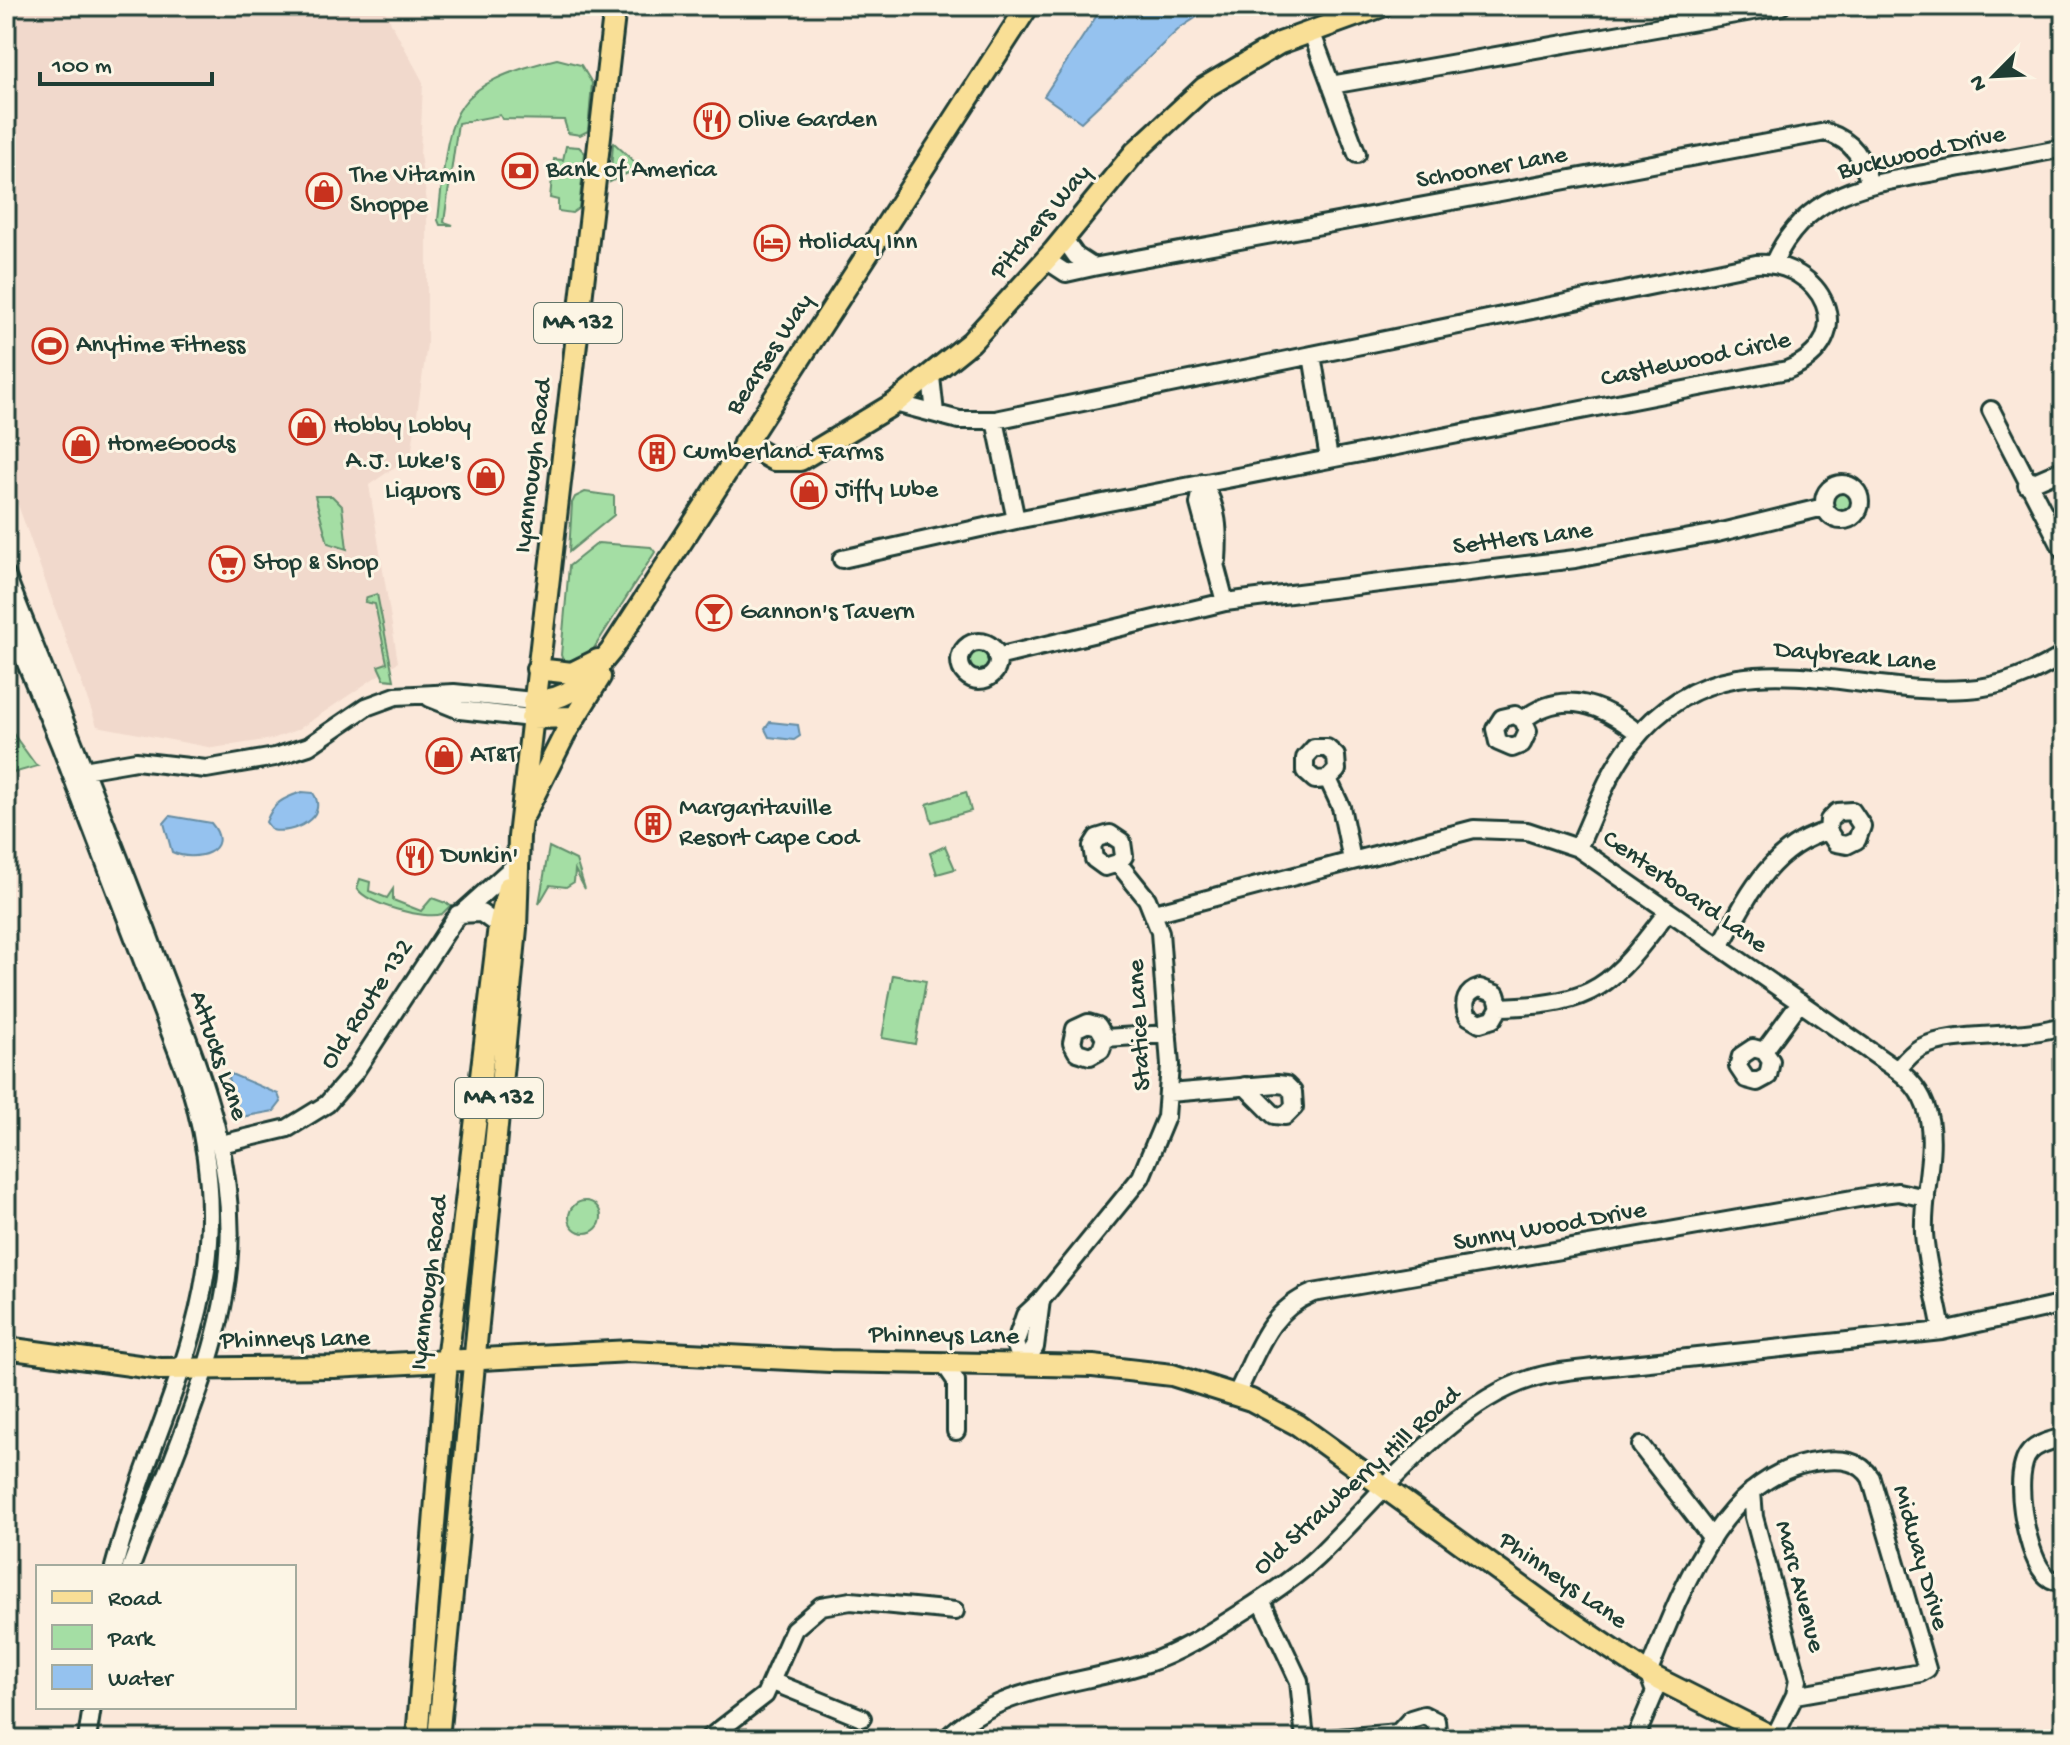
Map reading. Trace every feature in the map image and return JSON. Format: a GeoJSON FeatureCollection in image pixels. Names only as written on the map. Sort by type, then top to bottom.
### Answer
{"type":"FeatureCollection","features":[{"type":"Feature","properties":{"kind":"main road","name":"Iyannough Road"},"geometry":{"type":"LineString","coordinates":[[417,1739],[447,1361],[499,926],[519,830],[615,6]]}},
{"type":"Feature","properties":{"kind":"main road","name":"Bearses Way"},"geometry":{"type":"LineString","coordinates":[[532,710],[575,717],[597,684],[611,651],[1028,6]]}},
{"type":"Feature","properties":{"kind":"main road","name":"Pitchers Way"},"geometry":{"type":"LineString","coordinates":[[744,443],[774,460],[800,460],[895,403],[971,342],[1046,260],[1135,152],[1175,111],[1251,57],[1311,31],[1382,6]]}},
{"type":"Feature","properties":{"kind":"main road"},"geometry":{"type":"LineString","coordinates":[[537,669],[578,672],[611,651]]}},
{"type":"Feature","properties":{"kind":"main road","name":"Bearses Way"},"geometry":{"type":"LineString","coordinates":[[532,710],[573,691],[611,651]]}},
{"type":"Feature","properties":{"kind":"main road"},"geometry":{"type":"LineString","coordinates":[[519,830],[575,717]]}},
{"type":"Feature","properties":{"kind":"main road","name":"Iyannough Road"},"geometry":{"type":"LineString","coordinates":[[438,1739],[516,928],[519,830]]}},
{"type":"Feature","properties":{"kind":"main road","name":"Phinneys Lane"},"geometry":{"type":"LineString","coordinates":[[6,1348],[194,1369],[447,1361],[630,1351],[818,1361],[943,1362],[1155,1372],[1236,1395],[1298,1425],[1648,1673],[1775,1738]]}},
{"type":"Feature","properties":{"kind":"street"},"geometry":{"type":"LineString","coordinates":[[1331,85],[1781,6]]}},
{"type":"Feature","properties":{"kind":"street"},"geometry":{"type":"LineString","coordinates":[[1311,31],[1357,154]]}},
{"type":"Feature","properties":{"kind":"street","name":"Schooner Lane"},"geometry":{"type":"LineString","coordinates":[[1046,260],[1066,273],[1826,132],[1843,138],[1856,150],[1870,185]]}},
{"type":"Feature","properties":{"kind":"street","name":"Buckwood Drive"},"geometry":{"type":"LineString","coordinates":[[1773,264],[1782,244],[1806,216],[1833,198],[1870,185],[2064,148]]}},
{"type":"Feature","properties":{"kind":"street"},"geometry":{"type":"LineString","coordinates":[[1064,239],[1076,256],[1093,267]]}},
{"type":"Feature","properties":{"kind":"street"},"geometry":{"type":"LineString","coordinates":[[895,403],[970,422],[995,420],[1756,264],[1773,264]]}},
{"type":"Feature","properties":{"kind":"street","name":"Castlewood Circle"},"geometry":{"type":"LineString","coordinates":[[842,559],[1016,520],[1771,374],[1801,364],[1824,343],[1827,312],[1819,294],[1802,277],[1773,264]]}},
{"type":"Feature","properties":{"kind":"street"},"geometry":{"type":"LineString","coordinates":[[1312,355],[1329,459]]}},
{"type":"Feature","properties":{"kind":"street"},"geometry":{"type":"LineString","coordinates":[[931,377],[935,413]]}},
{"type":"Feature","properties":{"kind":"street"},"geometry":{"type":"LineString","coordinates":[[1991,410],[2064,552]]}},
{"type":"Feature","properties":{"kind":"street"},"geometry":{"type":"LineString","coordinates":[[995,420],[1016,520]]}},
{"type":"Feature","properties":{"kind":"street"},"geometry":{"type":"LineString","coordinates":[[2027,485],[2064,469]]}},
{"type":"Feature","properties":{"kind":"street"},"geometry":{"type":"LineString","coordinates":[[1203,483],[1214,501],[1219,530],[1217,561],[1225,602]]}},
{"type":"Feature","properties":{"kind":"street","name":"Settlers Lane"},"geometry":{"type":"LineString","coordinates":[[997,657],[1225,602],[1575,559],[1717,533],[1824,507]]}},
{"type":"Feature","properties":{"kind":"street","name":"Attucks Lane"},"geometry":{"type":"LineString","coordinates":[[6,575],[188,1079],[200,1122],[210,1196],[209,1265],[194,1369],[132,1565]]}},
{"type":"Feature","properties":{"kind":"street","name":"Attucks Lane"},"geometry":{"type":"LineString","coordinates":[[6,615],[78,771],[206,1088],[221,1144],[228,1192],[228,1265],[220,1315],[194,1369],[115,1565]]}},
{"type":"Feature","properties":{"kind":"street","name":"Daybreak Lane"},"geometry":{"type":"LineString","coordinates":[[1578,848],[1612,773],[1639,734],[1681,699],[1708,686],[1741,676],[1788,673],[1967,689],[2013,680],[2064,655]]}},
{"type":"Feature","properties":{"kind":"street","name":"Bearses Way"},"geometry":{"type":"LineString","coordinates":[[78,771],[136,761],[206,769],[264,760],[309,746],[380,700],[425,696],[460,710],[532,710]]}},
{"type":"Feature","properties":{"kind":"street"},"geometry":{"type":"LineString","coordinates":[[1523,720],[1549,706],[1581,703],[1612,713],[1639,734]]}},
{"type":"Feature","properties":{"kind":"street"},"geometry":{"type":"LineString","coordinates":[[1328,779],[1341,807],[1352,860]]}},
{"type":"Feature","properties":{"kind":"street","name":"Centerboard Lane"},"geometry":{"type":"LineString","coordinates":[[1154,913],[1474,829],[1527,831],[1578,848],[1897,1070],[1916,1087],[1931,1123],[1926,1248],[1942,1331]]}},
{"type":"Feature","properties":{"kind":"street"},"geometry":{"type":"LineString","coordinates":[[1720,947],[1769,867],[1800,842],[1828,831]]}},
{"type":"Feature","properties":{"kind":"street","name":"Statice Lane"},"geometry":{"type":"LineString","coordinates":[[1023,1365],[1017,1357],[1016,1338],[1025,1315],[1041,1300],[1141,1177],[1160,1136],[1169,1093],[1161,941],[1147,899],[1118,863]]}},
{"type":"Feature","properties":{"kind":"street","name":"Old Route 132"},"geometry":{"type":"LineString","coordinates":[[221,1144],[288,1128],[318,1112],[337,1095],[458,914],[512,868]]}},
{"type":"Feature","properties":{"kind":"street"},"geometry":{"type":"LineString","coordinates":[[1500,1007],[1560,1003],[1600,988],[1631,960],[1668,911]]}},
{"type":"Feature","properties":{"kind":"street"},"geometry":{"type":"LineString","coordinates":[[458,914],[481,913],[499,926]]}},
{"type":"Feature","properties":{"kind":"street"},"geometry":{"type":"LineString","coordinates":[[1764,1051],[1800,1002]]}},
{"type":"Feature","properties":{"kind":"street"},"geometry":{"type":"LineString","coordinates":[[1897,1070],[1918,1049],[1933,1044],[2026,1035],[2064,1025]]}},
{"type":"Feature","properties":{"kind":"street"},"geometry":{"type":"LineString","coordinates":[[1105,1038],[1168,1034]]}},
{"type":"Feature","properties":{"kind":"street"},"geometry":{"type":"LineString","coordinates":[[1169,1093],[1245,1086]]}},
{"type":"Feature","properties":{"kind":"street","name":"Sunny Wood Drive"},"geometry":{"type":"LineString","coordinates":[[1236,1395],[1277,1315],[1290,1303],[1313,1293],[1882,1194],[1898,1192],[1926,1198]]}},
{"type":"Feature","properties":{"kind":"street","name":"Old Strawberry Hill Road"},"geometry":{"type":"LineString","coordinates":[[946,1739],[972,1717],[1022,1694],[1162,1658],[1261,1600],[1316,1559],[1383,1486],[1475,1407],[1530,1378],[1715,1354],[1942,1331],[2064,1304]]}},
{"type":"Feature","properties":{"kind":"street"},"geometry":{"type":"LineString","coordinates":[[943,1362],[956,1381],[956,1431]]}},
{"type":"Feature","properties":{"kind":"street"},"geometry":{"type":"LineString","coordinates":[[2064,1437],[2035,1448],[2025,1459],[2020,1476],[2031,1546],[2038,1565],[2049,1578],[2064,1583]]}},
{"type":"Feature","properties":{"kind":"street"},"geometry":{"type":"LineString","coordinates":[[1641,1446],[1712,1538]]}},
{"type":"Feature","properties":{"kind":"street","name":"Midway Drive"},"geometry":{"type":"LineString","coordinates":[[1648,1673],[1686,1581],[1712,1538],[1752,1491],[1773,1474],[1812,1462],[1850,1462],[1867,1471],[1883,1513],[1927,1669],[1920,1673],[1795,1695]]}},
{"type":"Feature","properties":{"kind":"street","name":"Marc Avenue"},"geometry":{"type":"LineString","coordinates":[[1752,1491],[1754,1517],[1798,1680],[1795,1695]]}},
{"type":"Feature","properties":{"kind":"street"},"geometry":{"type":"LineString","coordinates":[[1261,1600],[1299,1681],[1305,1739]]}},
{"type":"Feature","properties":{"kind":"street"},"geometry":{"type":"LineString","coordinates":[[708,1739],[758,1702],[773,1682],[794,1629],[821,1606],[851,1601],[955,1611]]}},
{"type":"Feature","properties":{"kind":"street"},"geometry":{"type":"LineString","coordinates":[[1635,1739],[1655,1692],[1648,1673]]}},
{"type":"Feature","properties":{"kind":"street"},"geometry":{"type":"LineString","coordinates":[[773,1682],[862,1718]]}},
{"type":"Feature","properties":{"kind":"street"},"geometry":{"type":"LineString","coordinates":[[1775,1738],[1795,1695]]}},
{"type":"Feature","properties":{"kind":"street"},"geometry":{"type":"LineString","coordinates":[[87,1739],[92,1709]]}},
{"type":"Feature","properties":{"kind":"street"},"geometry":{"type":"LineString","coordinates":[[1327,1739],[1400,1736],[1411,1719],[1424,1715],[1436,1721],[1438,1739]]}},
{"type":"Feature","properties":{"kind":"shaded area"},"geometry":{"type":"Polygon","coordinates":[[[6,6],[382,6],[423,82],[420,155],[427,202],[427,344],[411,456],[369,485],[398,662],[299,729],[272,739],[213,748],[97,726],[6,471],[6,6]]]}},
{"type":"Feature","properties":{"kind":"green space"},"geometry":{"type":"Polygon","coordinates":[[[557,59],[581,65],[592,83],[588,131],[580,135],[568,133],[564,120],[502,119],[500,115],[458,123],[444,222],[453,225],[440,225],[438,220],[446,154],[459,110],[472,94],[492,81],[557,59]]]}},
{"type":"Feature","properties":{"kind":"green space"},"geometry":{"type":"Polygon","coordinates":[[[613,144],[640,167],[610,182],[613,144]]]}},
{"type":"Feature","properties":{"kind":"green space"},"geometry":{"type":"Polygon","coordinates":[[[566,146],[579,147],[585,153],[579,208],[572,213],[558,211],[558,200],[550,198],[554,159],[563,160],[566,146]]]}},
{"type":"Feature","properties":{"kind":"green space"},"geometry":{"type":"Polygon","coordinates":[[[1842,490],[1851,493],[1854,502],[1851,511],[1842,514],[1833,511],[1830,502],[1833,493],[1842,490]]]}},
{"type":"Feature","properties":{"kind":"green space"},"geometry":{"type":"Polygon","coordinates":[[[585,492],[614,496],[614,515],[569,552],[572,503],[575,497],[585,492]]]}},
{"type":"Feature","properties":{"kind":"green space"},"geometry":{"type":"Polygon","coordinates":[[[315,496],[332,496],[342,506],[347,549],[328,543],[315,496]]]}},
{"type":"Feature","properties":{"kind":"green space"},"geometry":{"type":"Polygon","coordinates":[[[598,543],[651,547],[655,552],[589,656],[573,665],[564,663],[561,655],[569,566],[598,543]]]}},
{"type":"Feature","properties":{"kind":"green space"},"geometry":{"type":"Polygon","coordinates":[[[377,594],[394,680],[384,679],[378,666],[387,663],[375,604],[365,602],[367,597],[377,594]]]}},
{"type":"Feature","properties":{"kind":"green space"},"geometry":{"type":"Polygon","coordinates":[[[978,648],[987,651],[990,660],[987,669],[978,672],[969,669],[966,660],[969,651],[978,648]]]}},
{"type":"Feature","properties":{"kind":"green space"},"geometry":{"type":"Polygon","coordinates":[[[6,724],[35,764],[38,766],[6,775],[6,724]]]}},
{"type":"Feature","properties":{"kind":"green space"},"geometry":{"type":"Polygon","coordinates":[[[966,792],[971,811],[932,822],[927,804],[966,792]]]}},
{"type":"Feature","properties":{"kind":"green space"},"geometry":{"type":"Polygon","coordinates":[[[945,846],[955,869],[937,874],[930,853],[945,846]]]}},
{"type":"Feature","properties":{"kind":"green space"},"geometry":{"type":"Polygon","coordinates":[[[549,847],[576,860],[585,889],[575,870],[574,882],[566,887],[550,885],[539,904],[549,847]]]}},
{"type":"Feature","properties":{"kind":"green space"},"geometry":{"type":"Polygon","coordinates":[[[360,879],[370,882],[369,891],[387,898],[393,889],[393,900],[421,911],[432,898],[451,905],[442,914],[434,915],[396,909],[362,894],[357,888],[360,879]]]}},
{"type":"Feature","properties":{"kind":"green space"},"geometry":{"type":"Polygon","coordinates":[[[893,975],[926,981],[915,1044],[882,1038],[893,975]]]}},
{"type":"Feature","properties":{"kind":"green space"},"geometry":{"type":"Polygon","coordinates":[[[585,1201],[597,1205],[601,1217],[597,1229],[585,1233],[573,1229],[569,1217],[573,1205],[585,1201]]]}},
{"type":"Feature","properties":{"kind":"water"},"geometry":{"type":"Polygon","coordinates":[[[1103,6],[1214,6],[1180,28],[1081,122],[1044,96],[1103,6]]]}},
{"type":"Feature","properties":{"kind":"water"},"geometry":{"type":"Polygon","coordinates":[[[770,722],[798,725],[800,736],[794,740],[769,737],[765,729],[770,722]]]}},
{"type":"Feature","properties":{"kind":"water"},"geometry":{"type":"Polygon","coordinates":[[[302,792],[313,793],[317,802],[313,817],[289,830],[272,830],[266,822],[275,806],[302,792]]]}},
{"type":"Feature","properties":{"kind":"water"},"geometry":{"type":"Polygon","coordinates":[[[170,816],[211,823],[219,841],[215,848],[191,856],[172,852],[164,823],[170,816]]]}},
{"type":"Feature","properties":{"kind":"water"},"geometry":{"type":"Polygon","coordinates":[[[231,1074],[278,1094],[281,1102],[274,1111],[241,1117],[228,1078],[231,1074]]]}},
{"type":"Feature","properties":{"kind":"place","name":"Olive Garden"},"geometry":{"type":"Point","coordinates":[712,121]}},
{"type":"Feature","properties":{"kind":"place","name":"Bank of America"},"geometry":{"type":"Point","coordinates":[520,171]}},
{"type":"Feature","properties":{"kind":"place","name":"The Vitamin Shoppe"},"geometry":{"type":"Point","coordinates":[324,191]}},
{"type":"Feature","properties":{"kind":"place","name":"Holiday Inn"},"geometry":{"type":"Point","coordinates":[772,243]}},
{"type":"Feature","properties":{"kind":"place","name":"Anytime Fitness"},"geometry":{"type":"Point","coordinates":[50,346]}},
{"type":"Feature","properties":{"kind":"place","name":"Hobby Lobby"},"geometry":{"type":"Point","coordinates":[307,427]}},
{"type":"Feature","properties":{"kind":"place","name":"HomeGoods"},"geometry":{"type":"Point","coordinates":[81,445]}},
{"type":"Feature","properties":{"kind":"place","name":"Cumberland Farms"},"geometry":{"type":"Point","coordinates":[657,453]}},
{"type":"Feature","properties":{"kind":"place","name":"A.J. Luke's Liquors"},"geometry":{"type":"Point","coordinates":[486,477]}},
{"type":"Feature","properties":{"kind":"place","name":"Jiffy Lube"},"geometry":{"type":"Point","coordinates":[809,491]}},
{"type":"Feature","properties":{"kind":"place","name":"Stop & Shop"},"geometry":{"type":"Point","coordinates":[227,564]}},
{"type":"Feature","properties":{"kind":"place","name":"Gannon's Tavern"},"geometry":{"type":"Point","coordinates":[714,613]}},
{"type":"Feature","properties":{"kind":"place","name":"AT&T"},"geometry":{"type":"Point","coordinates":[444,756]}},
{"type":"Feature","properties":{"kind":"place","name":"Margaritaville Resort Cape Cod"},"geometry":{"type":"Point","coordinates":[653,824]}},
{"type":"Feature","properties":{"kind":"place","name":"Dunkin'"},"geometry":{"type":"Point","coordinates":[415,857]}}]}
